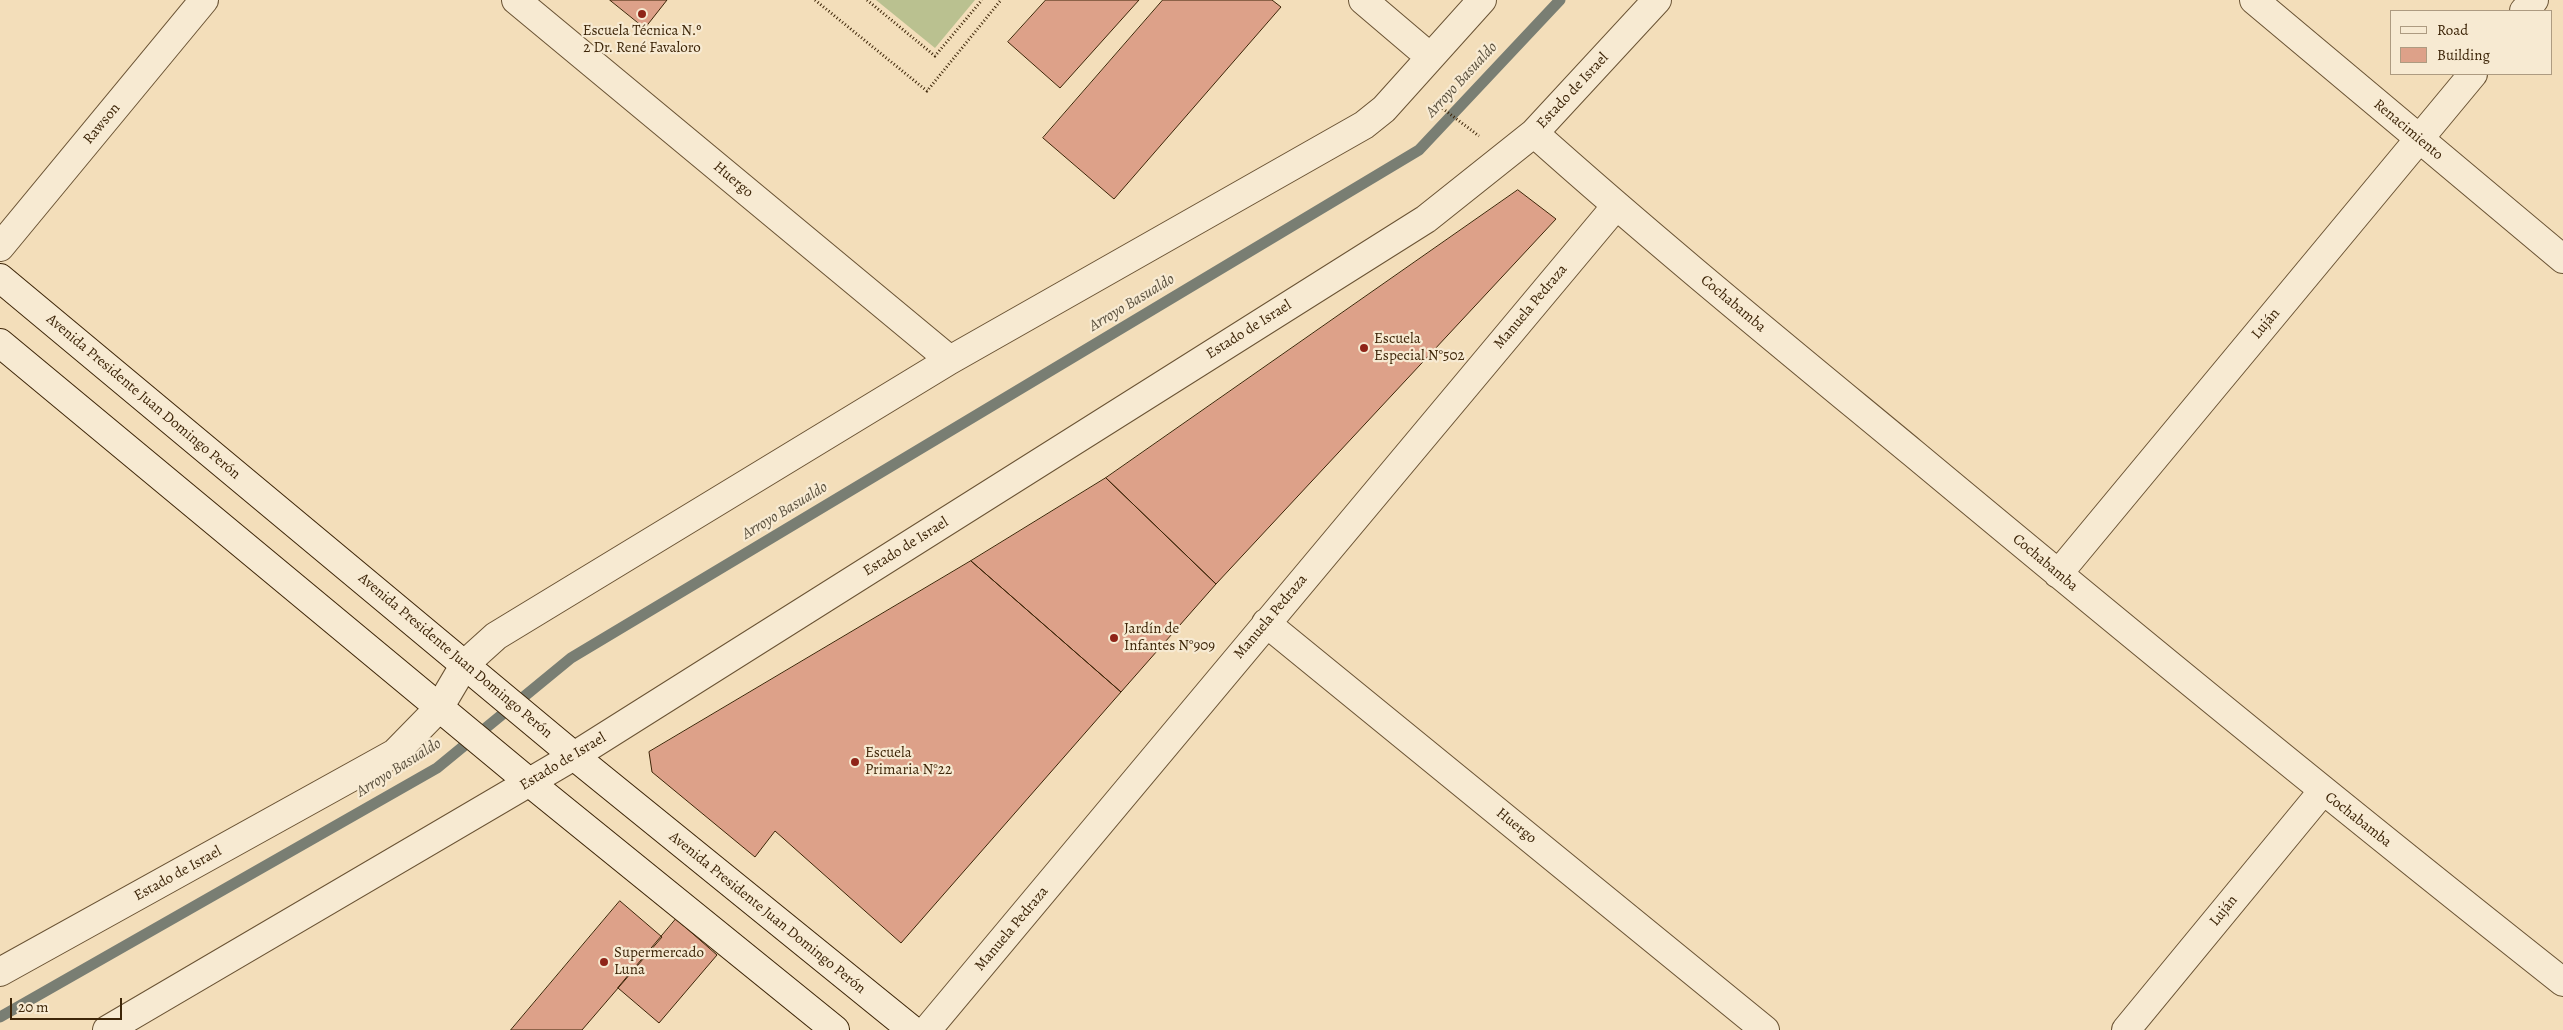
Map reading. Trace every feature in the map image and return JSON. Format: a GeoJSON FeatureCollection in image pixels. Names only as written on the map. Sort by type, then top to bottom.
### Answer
{"type":"FeatureCollection","features":[{"type":"Feature","properties":{"kind":"street","name":"Rawson"},"geometry":{"type":"LineString","coordinates":[[0,247],[204,0]]}},
{"type":"Feature","properties":{"kind":"street","name":"Huergo"},"geometry":{"type":"LineString","coordinates":[[516,0],[950,360]]}},
{"type":"Feature","properties":{"kind":"street"},"geometry":{"type":"LineString","coordinates":[[1363,0],[1430,57]]}},
{"type":"Feature","properties":{"kind":"street","name":"Estado de Israel"},"geometry":{"type":"LineString","coordinates":[[0,972],[395,753],[439,708],[465,664],[504,631],[950,360],[1364,125],[1384,109],[1482,0]]}},
{"type":"Feature","properties":{"kind":"street","name":"Estado de Israel"},"geometry":{"type":"LineString","coordinates":[[107,1030],[574,756],[1426,219],[1534,133],[1657,0]]}},
{"type":"Feature","properties":{"kind":"street","name":"Renacimiento"},"geometry":{"type":"LineString","coordinates":[[2254,0],[2563,259]]}},
{"type":"Feature","properties":{"kind":"street"},"geometry":{"type":"LineString","coordinates":[[2525,10],[2534,0]]}},
{"type":"Feature","properties":{"kind":"street","name":"Luján"},"geometry":{"type":"LineString","coordinates":[[2058,574],[2472,75]]}},
{"type":"Feature","properties":{"kind":"street","name":"Cochabamba"},"geometry":{"type":"LineString","coordinates":[[1534,133],[1616,206],[2322,792],[2563,982]]}},
{"type":"Feature","properties":{"kind":"street","name":"Manuela Pedraza"},"geometry":{"type":"LineString","coordinates":[[927,1030],[1616,206]]}},
{"type":"Feature","properties":{"kind":"street","name":"Avenida Presidente Juan Domingo Perón"},"geometry":{"type":"LineString","coordinates":[[0,278],[574,756],[912,1030]]}},
{"type":"Feature","properties":{"kind":"street"},"geometry":{"type":"LineString","coordinates":[[0,342],[439,708],[835,1030]]}},
{"type":"Feature","properties":{"kind":"street","name":"Huergo"},"geometry":{"type":"LineString","coordinates":[[1266,623],[1765,1030]]}},
{"type":"Feature","properties":{"kind":"street","name":"Luján"},"geometry":{"type":"LineString","coordinates":[[2126,1030],[2322,792]]}},
{"type":"Feature","properties":{"kind":"path"},"geometry":{"type":"LineString","coordinates":[[815,0],[926,91],[1001,0]]}},
{"type":"Feature","properties":{"kind":"path"},"geometry":{"type":"LineString","coordinates":[[867,0],[935,56],[982,0]]}},
{"type":"Feature","properties":{"kind":"path"},"geometry":{"type":"LineString","coordinates":[[1432,100],[1472,131]]}},
{"type":"Feature","properties":{"kind":"green space"},"geometry":{"type":"Polygon","coordinates":[[[876,0],[975,0],[935,48],[876,0]]]}},
{"type":"Feature","properties":{"kind":"building","name":"Escuela Técnica N.º 2 Dr. René Favaloro"},"geometry":{"type":"Polygon","coordinates":[[[610,0],[667,0],[645,28],[610,0]]]}},
{"type":"Feature","properties":{"kind":"building"},"geometry":{"type":"Polygon","coordinates":[[[1046,0],[1139,0],[1060,88],[1008,42],[1046,0]]]}},
{"type":"Feature","properties":{"kind":"building"},"geometry":{"type":"Polygon","coordinates":[[[1163,0],[1272,0],[1281,7],[1114,199],[1043,138],[1163,0]]]}},
{"type":"Feature","properties":{"kind":"building","name":"Escuela Especial N°502"},"geometry":{"type":"Polygon","coordinates":[[[1518,190],[1556,219],[1216,584],[1106,478],[1518,190]]]}},
{"type":"Feature","properties":{"kind":"building","name":"Jardín de Infantes N°909"},"geometry":{"type":"Polygon","coordinates":[[[1106,478],[1216,584],[1121,692],[971,561],[1106,478]]]}},
{"type":"Feature","properties":{"kind":"building","name":"Escuela Primaria N°22"},"geometry":{"type":"Polygon","coordinates":[[[971,561],[1121,692],[901,943],[775,831],[755,857],[652,772],[649,752],[971,561]]]}},
{"type":"Feature","properties":{"kind":"building","name":"Supermercado Luna"},"geometry":{"type":"Polygon","coordinates":[[[620,901],[662,937],[582,1030],[511,1030],[620,901]]]}},
{"type":"Feature","properties":{"kind":"building"},"geometry":{"type":"Polygon","coordinates":[[[676,919],[717,955],[659,1023],[618,988],[676,919]]]}},
{"type":"Feature","properties":{"kind":"waterway","name":"Arroyo Basualdo"},"geometry":{"type":"LineString","coordinates":[[0,1017],[437,768],[571,658],[1419,150],[1560,0]]}},
{"type":"Feature","properties":{"kind":"place","name":"Escuela Técnica N.º 2 Dr. René Favaloro"},"geometry":{"type":"Point","coordinates":[642,14]}},
{"type":"Feature","properties":{"kind":"place","name":"Escuela Especial N°502"},"geometry":{"type":"Point","coordinates":[1364,348]}},
{"type":"Feature","properties":{"kind":"place","name":"Jardín de Infantes N°909"},"geometry":{"type":"Point","coordinates":[1114,638]}},
{"type":"Feature","properties":{"kind":"place","name":"Escuela Primaria N°22"},"geometry":{"type":"Point","coordinates":[855,762]}},
{"type":"Feature","properties":{"kind":"place","name":"Supermercado Luna"},"geometry":{"type":"Point","coordinates":[604,962]}}]}
